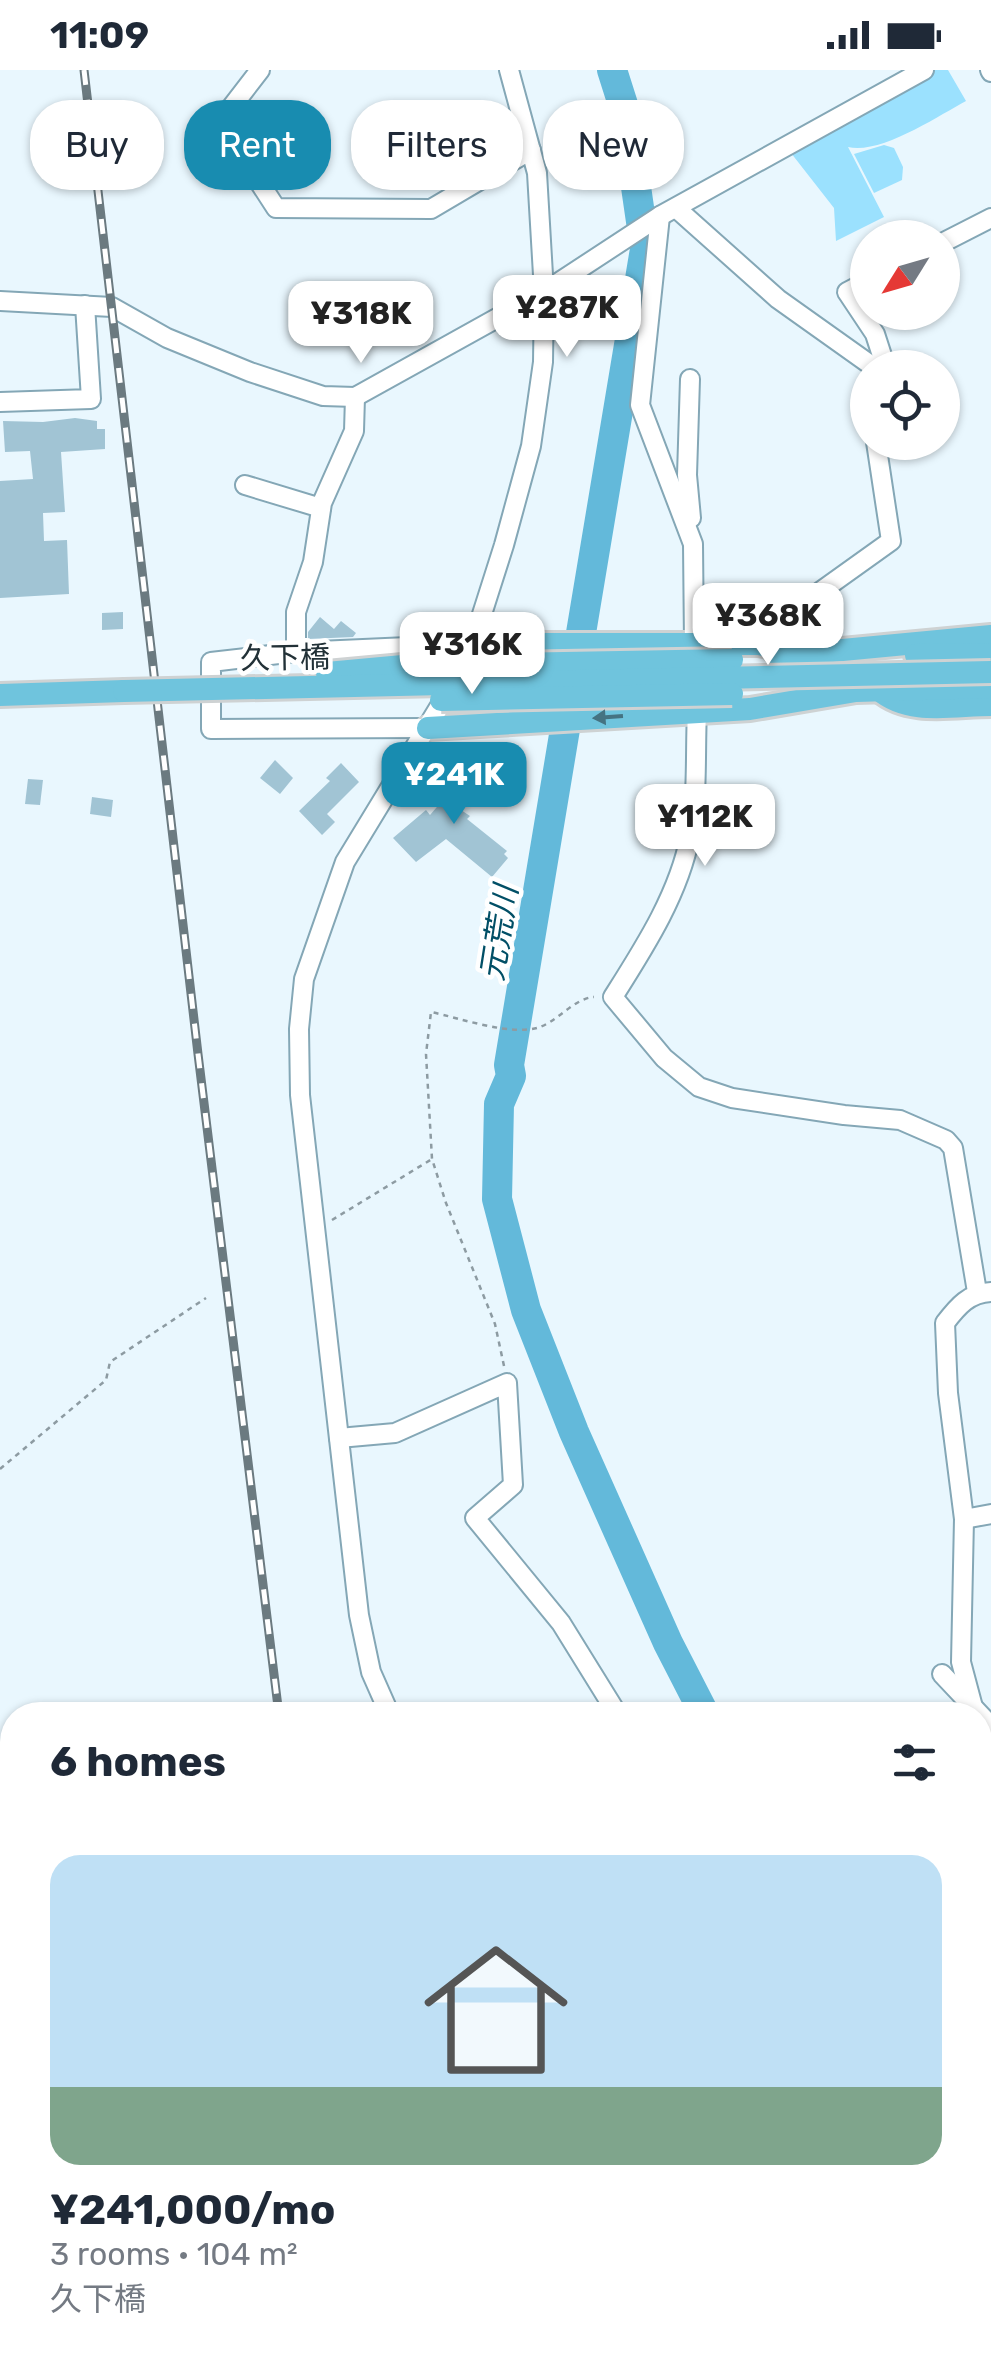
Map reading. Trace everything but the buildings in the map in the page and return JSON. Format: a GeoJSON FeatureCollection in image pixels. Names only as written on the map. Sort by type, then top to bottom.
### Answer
{"type":"FeatureCollection","features":[{"type":"Feature","properties":{"kind":"main road"},"geometry":{"type":"LineString","coordinates":[[475,644],[694,644],[779,656],[991,636]]}},
{"type":"Feature","properties":{"kind":"main road"},"geometry":{"type":"LineString","coordinates":[[858,650],[924,655],[991,654]]}},
{"type":"Feature","properties":{"kind":"main road"},"geometry":{"type":"LineString","coordinates":[[124,691],[403,666],[740,652]]}},
{"type":"Feature","properties":{"kind":"main road","name":"久下橋"},"geometry":{"type":"LineString","coordinates":[[0,695],[991,672]]}},
{"type":"Feature","properties":{"kind":"main road"},"geometry":{"type":"LineString","coordinates":[[428,728],[750,709],[879,690],[991,687]]}},
{"type":"Feature","properties":{"kind":"main road"},"geometry":{"type":"LineString","coordinates":[[879,690],[894,702],[910,706],[991,705]]}},
{"type":"Feature","properties":{"kind":"main road"},"geometry":{"type":"LineString","coordinates":[[124,691],[367,701],[732,694],[800,699]]}},
{"type":"Feature","properties":{"kind":"street"},"geometry":{"type":"LineString","coordinates":[[260,70],[220,122],[276,208],[431,209],[531,150]]}},
{"type":"Feature","properties":{"kind":"street"},"geometry":{"type":"LineString","coordinates":[[384,1702],[371,1672],[358,1615],[300,1095],[299,1029],[304,979],[345,862],[475,644],[531,446],[543,362],[544,292],[537,173],[509,70]]}},
{"type":"Feature","properties":{"kind":"street"},"geometry":{"type":"LineString","coordinates":[[0,301],[112,307],[167,338],[250,372],[323,396],[355,397],[544,292],[668,212],[924,70]]}},
{"type":"Feature","properties":{"kind":"street"},"geometry":{"type":"LineString","coordinates":[[668,212],[778,300],[850,350]]}},
{"type":"Feature","properties":{"kind":"street"},"geometry":{"type":"LineString","coordinates":[[668,212],[640,405],[693,544]]}},
{"type":"Feature","properties":{"kind":"street"},"geometry":{"type":"LineString","coordinates":[[960,234],[991,218]]}},
{"type":"Feature","properties":{"kind":"street"},"geometry":{"type":"LineString","coordinates":[[0,402],[92,399],[84,304]]}},
{"type":"Feature","properties":{"kind":"street"},"geometry":{"type":"LineString","coordinates":[[690,380],[687,475],[693,544],[694,644]]}},
{"type":"Feature","properties":{"kind":"street"},"geometry":{"type":"LineString","coordinates":[[296,652],[296,612],[313,562],[321,508],[354,431],[355,397]]}},
{"type":"Feature","properties":{"kind":"street"},"geometry":{"type":"LineString","coordinates":[[740,652],[891,541],[879,460]]}},
{"type":"Feature","properties":{"kind":"street"},"geometry":{"type":"LineString","coordinates":[[245,484],[321,508]]}},
{"type":"Feature","properties":{"kind":"street"},"geometry":{"type":"LineString","coordinates":[[428,728],[211,729],[211,662],[296,652],[475,644]]}},
{"type":"Feature","properties":{"kind":"street"},"geometry":{"type":"LineString","coordinates":[[697,711],[691,832],[684,858],[648,942],[613,997],[664,1058],[699,1087],[732,1098],[900,1120],[946,1140],[952,1148],[984,1292],[959,1305],[945,1323],[948,1393],[964,1520],[962,1662],[972,1702]]}},
{"type":"Feature","properties":{"kind":"street"},"geometry":{"type":"LineString","coordinates":[[339,1438],[395,1433],[507,1382],[513,1486],[475,1518],[560,1623],[610,1702]]}},
{"type":"Feature","properties":{"kind":"street"},"geometry":{"type":"LineString","coordinates":[[964,1520],[991,1514]]}},
{"type":"Feature","properties":{"kind":"street"},"geometry":{"type":"LineString","coordinates":[[942,1674],[968,1702]]}},
{"type":"Feature","properties":{"kind":"path"},"geometry":{"type":"LineString","coordinates":[[507,1382],[494,1324],[432,1158],[426,1054],[431,1012],[497,1027],[535,1029],[559,1018],[584,998],[613,997]]}},
{"type":"Feature","properties":{"kind":"path"},"geometry":{"type":"LineString","coordinates":[[314,1231],[432,1158]]}},
{"type":"Feature","properties":{"kind":"path"},"geometry":{"type":"LineString","coordinates":[[0,1469],[106,1380],[110,1362],[206,1298]]}},
{"type":"Feature","properties":{"kind":"shaded area"},"geometry":{"type":"Polygon","coordinates":[[[933,70],[948,70],[966,101],[892,140],[861,148],[848,147],[884,217],[850,220],[850,234],[836,241],[834,208],[791,153],[933,70]]]}},
{"type":"Feature","properties":{"kind":"shaded area"},"geometry":{"type":"Polygon","coordinates":[[[884,145],[894,148],[903,167],[902,180],[874,193],[854,154],[884,145]]]}},
{"type":"Feature","properties":{"kind":"waterway","name":"元荒川"},"geometry":{"type":"LineString","coordinates":[[612,70],[633,136],[645,249],[509,1065],[511,1076],[499,1104],[497,1199],[526,1310],[574,1432],[698,1702]]}},
{"type":"Feature","properties":{"kind":"railway"},"geometry":{"type":"LineString","coordinates":[[84,70],[277,1702]]}}]}
